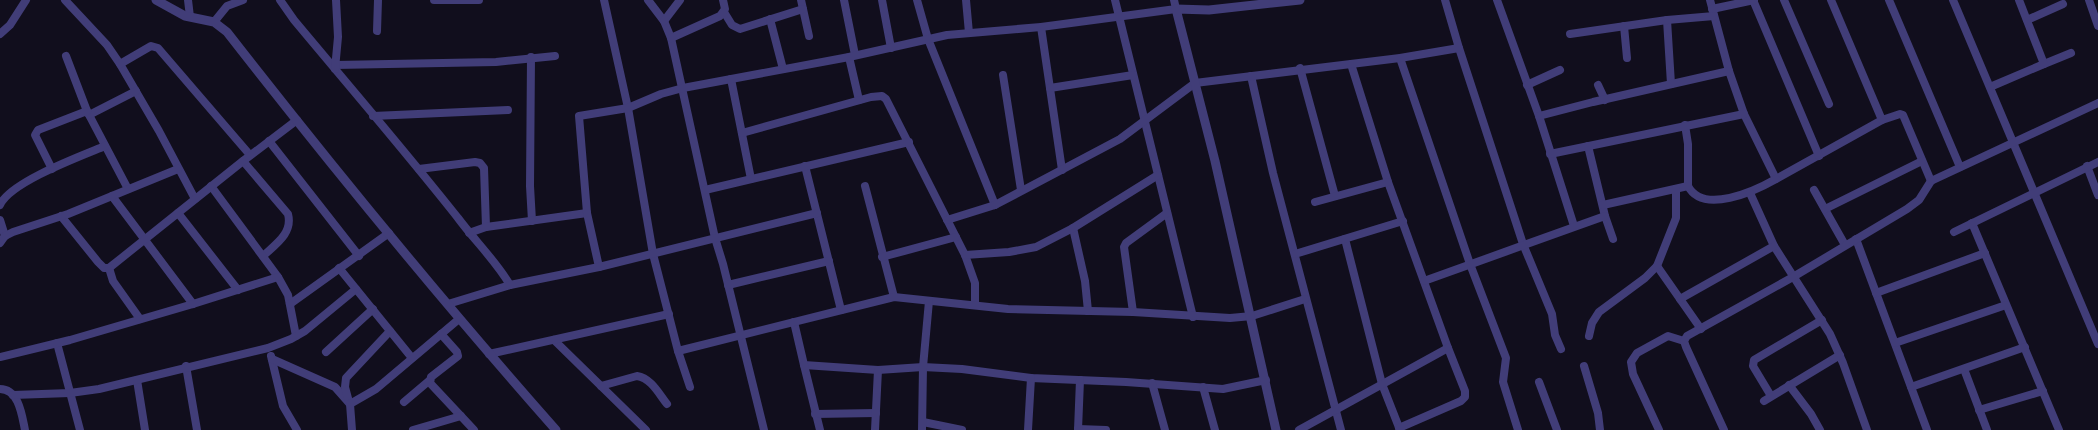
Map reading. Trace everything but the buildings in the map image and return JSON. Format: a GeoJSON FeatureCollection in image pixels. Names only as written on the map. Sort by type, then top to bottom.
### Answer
{"type":"FeatureCollection","features":[{"type":"Feature","properties":{"kind":"street"},"geometry":{"type":"LineString","coordinates":[[0,34],[10,25],[26,0]]}},
{"type":"Feature","properties":{"kind":"street"},"geometry":{"type":"LineString","coordinates":[[66,0],[107,45],[120,64],[195,199]]}},
{"type":"Feature","properties":{"kind":"street"},"geometry":{"type":"LineString","coordinates":[[156,0],[190,17],[214,22],[227,32],[350,187],[459,319],[556,430]]}},
{"type":"Feature","properties":{"kind":"street"},"geometry":{"type":"LineString","coordinates":[[188,0],[190,17]]}},
{"type":"Feature","properties":{"kind":"street"},"geometry":{"type":"LineString","coordinates":[[214,22],[227,6],[243,0]]}},
{"type":"Feature","properties":{"kind":"street"},"geometry":{"type":"LineString","coordinates":[[280,0],[294,20],[335,67],[373,116],[419,169],[469,233],[499,267],[510,285]]}},
{"type":"Feature","properties":{"kind":"street"},"geometry":{"type":"LineString","coordinates":[[335,67],[338,38],[336,0]]}},
{"type":"Feature","properties":{"kind":"street"},"geometry":{"type":"LineString","coordinates":[[377,31],[378,0]]}},
{"type":"Feature","properties":{"kind":"street"},"geometry":{"type":"LineString","coordinates":[[434,0],[479,0]]}},
{"type":"Feature","properties":{"kind":"street"},"geometry":{"type":"LineString","coordinates":[[604,0],[628,108],[653,254],[678,351],[690,387]]}},
{"type":"Feature","properties":{"kind":"street"},"geometry":{"type":"LineString","coordinates":[[648,0],[664,21],[671,38],[684,88],[715,238],[764,430]]}},
{"type":"Feature","properties":{"kind":"street"},"geometry":{"type":"LineString","coordinates":[[664,21],[680,0]]}},
{"type":"Feature","properties":{"kind":"street"},"geometry":{"type":"LineString","coordinates":[[723,0],[724,12],[736,28],[740,29],[803,9]]}},
{"type":"Feature","properties":{"kind":"street"},"geometry":{"type":"LineString","coordinates":[[800,0],[809,36]]}},
{"type":"Feature","properties":{"kind":"street"},"geometry":{"type":"LineString","coordinates":[[844,0],[859,100]]}},
{"type":"Feature","properties":{"kind":"street"},"geometry":{"type":"LineString","coordinates":[[882,0],[891,48]]}},
{"type":"Feature","properties":{"kind":"street"},"geometry":{"type":"LineString","coordinates":[[917,0],[928,40],[995,205]]}},
{"type":"Feature","properties":{"kind":"street"},"geometry":{"type":"LineString","coordinates":[[966,0],[969,33]]}},
{"type":"Feature","properties":{"kind":"street"},"geometry":{"type":"LineString","coordinates":[[1115,0],[1193,317]]}},
{"type":"Feature","properties":{"kind":"street"},"geometry":{"type":"LineString","coordinates":[[1174,0],[1252,316],[1276,430]]}},
{"type":"Feature","properties":{"kind":"street"},"geometry":{"type":"LineString","coordinates":[[599,267],[587,213],[579,116],[628,108],[661,94],[684,88],[969,33],[1041,27],[1176,10],[1210,10],[1233,4],[1300,0]]}},
{"type":"Feature","properties":{"kind":"street"},"geometry":{"type":"LineString","coordinates":[[1444,0],[1523,244],[1552,314],[1554,335],[1561,349]]}},
{"type":"Feature","properties":{"kind":"street"},"geometry":{"type":"LineString","coordinates":[[1497,0],[1539,116],[1574,226]]}},
{"type":"Feature","properties":{"kind":"street"},"geometry":{"type":"LineString","coordinates":[[1710,0],[1729,71],[1744,114],[1776,179]]}},
{"type":"Feature","properties":{"kind":"street"},"geometry":{"type":"LineString","coordinates":[[1570,34],[1713,12],[1753,0],[1819,156]]}},
{"type":"Feature","properties":{"kind":"street"},"geometry":{"type":"LineString","coordinates":[[1784,0],[1829,104]]}},
{"type":"Feature","properties":{"kind":"street"},"geometry":{"type":"LineString","coordinates":[[1831,0],[1882,120]]}},
{"type":"Feature","properties":{"kind":"street"},"geometry":{"type":"LineString","coordinates":[[1889,0],[1960,166]]}},
{"type":"Feature","properties":{"kind":"street"},"geometry":{"type":"LineString","coordinates":[[1953,0],[2036,193],[2098,344]]}},
{"type":"Feature","properties":{"kind":"street"},"geometry":{"type":"LineString","coordinates":[[2019,0],[2044,64]]}},
{"type":"Feature","properties":{"kind":"street"},"geometry":{"type":"LineString","coordinates":[[2089,0],[2098,26]]}},
{"type":"Feature","properties":{"kind":"street"},"geometry":{"type":"LineString","coordinates":[[2027,20],[2063,4]]}},
{"type":"Feature","properties":{"kind":"street"},"geometry":{"type":"LineString","coordinates":[[671,38],[724,12]]}},
{"type":"Feature","properties":{"kind":"street"},"geometry":{"type":"LineString","coordinates":[[770,19],[783,69]]}},
{"type":"Feature","properties":{"kind":"street"},"geometry":{"type":"LineString","coordinates":[[1667,20],[1671,84]]}},
{"type":"Feature","properties":{"kind":"street"},"geometry":{"type":"LineString","coordinates":[[1624,26],[1627,58]]}},
{"type":"Feature","properties":{"kind":"street"},"geometry":{"type":"LineString","coordinates":[[1041,27],[1062,170]]}},
{"type":"Feature","properties":{"kind":"street"},"geometry":{"type":"LineString","coordinates":[[120,64],[151,46],[158,48],[250,155]]}},
{"type":"Feature","properties":{"kind":"street"},"geometry":{"type":"LineString","coordinates":[[947,220],[995,205],[1120,139],[1195,83],[1300,68],[1400,58],[1459,48]]}},
{"type":"Feature","properties":{"kind":"street"},"geometry":{"type":"LineString","coordinates":[[1990,88],[2071,53]]}},
{"type":"Feature","properties":{"kind":"street"},"geometry":{"type":"LineString","coordinates":[[66,56],[88,113],[128,189]]}},
{"type":"Feature","properties":{"kind":"street"},"geometry":{"type":"LineString","coordinates":[[335,67],[496,62],[531,57],[554,56]]}},
{"type":"Feature","properties":{"kind":"street"},"geometry":{"type":"LineString","coordinates":[[531,57],[530,186],[532,221]]}},
{"type":"Feature","properties":{"kind":"street"},"geometry":{"type":"LineString","coordinates":[[1400,58],[1470,264],[1506,358],[1503,382],[1518,430]]}},
{"type":"Feature","properties":{"kind":"street"},"geometry":{"type":"LineString","coordinates":[[1345,239],[1382,384],[1400,429],[1461,401],[1465,397],[1465,391],[1388,182],[1351,64]]}},
{"type":"Feature","properties":{"kind":"street"},"geometry":{"type":"LineString","coordinates":[[1300,68],[1335,196]]}},
{"type":"Feature","properties":{"kind":"street"},"geometry":{"type":"LineString","coordinates":[[1527,85],[1560,70]]}},
{"type":"Feature","properties":{"kind":"street"},"geometry":{"type":"LineString","coordinates":[[1539,116],[1729,71]]}},
{"type":"Feature","properties":{"kind":"street"},"geometry":{"type":"LineString","coordinates":[[1003,75],[1021,190]]}},
{"type":"Feature","properties":{"kind":"street"},"geometry":{"type":"LineString","coordinates":[[1050,88],[1133,75]]}},
{"type":"Feature","properties":{"kind":"street"},"geometry":{"type":"LineString","coordinates":[[1251,76],[1273,173],[1296,254],[1306,299],[1337,410],[1341,430]]}},
{"type":"Feature","properties":{"kind":"street"},"geometry":{"type":"LineString","coordinates":[[731,79],[751,179]]}},
{"type":"Feature","properties":{"kind":"street"},"geometry":{"type":"LineString","coordinates":[[1598,85],[1604,100]]}},
{"type":"Feature","properties":{"kind":"street"},"geometry":{"type":"LineString","coordinates":[[52,169],[35,135],[38,130],[88,113],[136,91]]}},
{"type":"Feature","properties":{"kind":"street"},"geometry":{"type":"LineString","coordinates":[[742,133],[871,96],[882,96],[886,99],[909,142],[928,185],[965,255],[975,283],[975,305]]}},
{"type":"Feature","properties":{"kind":"street"},"geometry":{"type":"LineString","coordinates":[[1684,341],[1687,336],[1793,277],[1914,204],[1931,180],[2098,103]]}},
{"type":"Feature","properties":{"kind":"street"},"geometry":{"type":"LineString","coordinates":[[373,116],[508,110]]}},
{"type":"Feature","properties":{"kind":"street"},"geometry":{"type":"LineString","coordinates":[[1550,154],[1744,114]]}},
{"type":"Feature","properties":{"kind":"street"},"geometry":{"type":"LineString","coordinates":[[1685,125],[1688,144],[1688,186],[1691,192],[1697,196],[1711,199],[1730,198],[1750,193],[1882,120],[1896,114],[1903,115],[1931,180]]}},
{"type":"Feature","properties":{"kind":"street"},"geometry":{"type":"LineString","coordinates":[[108,268],[250,155],[297,120]]}},
{"type":"Feature","properties":{"kind":"street"},"geometry":{"type":"LineString","coordinates":[[269,141],[359,256]]}},
{"type":"Feature","properties":{"kind":"street"},"geometry":{"type":"LineString","coordinates":[[705,190],[909,142]]}},
{"type":"Feature","properties":{"kind":"street"},"geometry":{"type":"LineString","coordinates":[[0,205],[10,193],[52,169],[105,146]]}},
{"type":"Feature","properties":{"kind":"street"},"geometry":{"type":"LineString","coordinates":[[1588,146],[1605,216],[1613,239]]}},
{"type":"Feature","properties":{"kind":"street"},"geometry":{"type":"LineString","coordinates":[[243,161],[288,214],[290,223],[287,233],[263,256]]}},
{"type":"Feature","properties":{"kind":"street"},"geometry":{"type":"LineString","coordinates":[[1825,209],[1922,161]]}},
{"type":"Feature","properties":{"kind":"street"},"geometry":{"type":"LineString","coordinates":[[419,169],[475,162],[480,163],[484,168],[486,227]]}},
{"type":"Feature","properties":{"kind":"street"},"geometry":{"type":"LineString","coordinates":[[1954,232],[2036,193],[2087,166],[2098,162]]}},
{"type":"Feature","properties":{"kind":"street"},"geometry":{"type":"LineString","coordinates":[[805,166],[841,310]]}},
{"type":"Feature","properties":{"kind":"street"},"geometry":{"type":"LineString","coordinates":[[2087,166],[2098,195]]}},
{"type":"Feature","properties":{"kind":"street"},"geometry":{"type":"LineString","coordinates":[[0,220],[2,239],[178,169]]}},
{"type":"Feature","properties":{"kind":"street"},"geometry":{"type":"LineString","coordinates":[[965,255],[1030,249],[1073,228],[1158,175]]}},
{"type":"Feature","properties":{"kind":"street"},"geometry":{"type":"LineString","coordinates":[[1315,202],[1388,182]]}},
{"type":"Feature","properties":{"kind":"street"},"geometry":{"type":"LineString","coordinates":[[211,186],[278,277],[288,295],[296,336]]}},
{"type":"Feature","properties":{"kind":"street"},"geometry":{"type":"LineString","coordinates":[[865,186],[882,257],[894,297]]}},
{"type":"Feature","properties":{"kind":"street"},"geometry":{"type":"LineString","coordinates":[[1603,205],[1688,186]]}},
{"type":"Feature","properties":{"kind":"street"},"geometry":{"type":"LineString","coordinates":[[1589,336],[1592,323],[1599,312],[1644,278],[1657,266],[1676,218],[1676,189]]}},
{"type":"Feature","properties":{"kind":"street"},"geometry":{"type":"LineString","coordinates":[[1814,190],[1845,245]]}},
{"type":"Feature","properties":{"kind":"street"},"geometry":{"type":"LineString","coordinates":[[1750,193],[1774,246],[1822,320],[1840,355],[1867,430]]}},
{"type":"Feature","properties":{"kind":"street"},"geometry":{"type":"LineString","coordinates":[[112,196],[192,304]]}},
{"type":"Feature","properties":{"kind":"street"},"geometry":{"type":"LineString","coordinates":[[178,213],[238,290]]}},
{"type":"Feature","properties":{"kind":"street"},"geometry":{"type":"LineString","coordinates":[[469,233],[486,227],[587,213]]}},
{"type":"Feature","properties":{"kind":"street"},"geometry":{"type":"LineString","coordinates":[[448,304],[510,285],[599,267],[817,213]]}},
{"type":"Feature","properties":{"kind":"street"},"geometry":{"type":"LineString","coordinates":[[1134,312],[1124,247],[1126,243],[1167,213]]}},
{"type":"Feature","properties":{"kind":"street"},"geometry":{"type":"LineString","coordinates":[[61,216],[98,262],[104,268],[108,268]]}},
{"type":"Feature","properties":{"kind":"street"},"geometry":{"type":"LineString","coordinates":[[1424,281],[1523,244],[1605,216]]}},
{"type":"Feature","properties":{"kind":"street"},"geometry":{"type":"LineString","coordinates":[[1296,254],[1403,221]]}},
{"type":"Feature","properties":{"kind":"street"},"geometry":{"type":"LineString","coordinates":[[1972,223],[2059,430]]}},
{"type":"Feature","properties":{"kind":"street"},"geometry":{"type":"LineString","coordinates":[[1073,228],[1085,281],[1088,311]]}},
{"type":"Feature","properties":{"kind":"street"},"geometry":{"type":"LineString","coordinates":[[290,304],[339,268],[359,256],[389,233]]}},
{"type":"Feature","properties":{"kind":"street"},"geometry":{"type":"LineString","coordinates":[[882,257],[956,237]]}},
{"type":"Feature","properties":{"kind":"street"},"geometry":{"type":"LineString","coordinates":[[1856,239],[1927,430]]}},
{"type":"Feature","properties":{"kind":"street"},"geometry":{"type":"LineString","coordinates":[[1680,299],[1774,246]]}},
{"type":"Feature","properties":{"kind":"street"},"geometry":{"type":"LineString","coordinates":[[1876,293],[1985,253]]}},
{"type":"Feature","properties":{"kind":"street"},"geometry":{"type":"LineString","coordinates":[[728,285],[829,261]]}},
{"type":"Feature","properties":{"kind":"street"},"geometry":{"type":"LineString","coordinates":[[1657,266],[1701,329]]}},
{"type":"Feature","properties":{"kind":"street"},"geometry":{"type":"LineString","coordinates":[[108,268],[113,281],[140,319]]}},
{"type":"Feature","properties":{"kind":"street"},"geometry":{"type":"LineString","coordinates":[[339,268],[412,358]]}},
{"type":"Feature","properties":{"kind":"street"},"geometry":{"type":"LineString","coordinates":[[0,357],[57,343],[192,304],[278,277]]}},
{"type":"Feature","properties":{"kind":"street"},"geometry":{"type":"LineString","coordinates":[[13,396],[70,393],[137,380],[186,366],[268,348],[306,332],[356,289]]}},
{"type":"Feature","properties":{"kind":"street"},"geometry":{"type":"LineString","coordinates":[[678,351],[741,337],[894,297],[1008,309],[1134,312],[1193,317],[1252,316],[1306,299]]}},
{"type":"Feature","properties":{"kind":"street"},"geometry":{"type":"LineString","coordinates":[[929,301],[923,367],[922,426],[962,430]]}},
{"type":"Feature","properties":{"kind":"street"},"geometry":{"type":"LineString","coordinates":[[1895,344],[2006,305]]}},
{"type":"Feature","properties":{"kind":"street"},"geometry":{"type":"LineString","coordinates":[[326,352],[372,309]]}},
{"type":"Feature","properties":{"kind":"street"},"geometry":{"type":"LineString","coordinates":[[489,354],[669,314]]}},
{"type":"Feature","properties":{"kind":"street"},"geometry":{"type":"LineString","coordinates":[[350,404],[376,389],[459,319]]}},
{"type":"Feature","properties":{"kind":"street"},"geometry":{"type":"LineString","coordinates":[[1822,320],[1754,360],[1753,366],[1767,399],[1840,355]]}},
{"type":"Feature","properties":{"kind":"street"},"geometry":{"type":"LineString","coordinates":[[794,322],[820,430]]}},
{"type":"Feature","properties":{"kind":"street"},"geometry":{"type":"LineString","coordinates":[[352,430],[350,404],[345,387],[346,378],[390,331]]}},
{"type":"Feature","properties":{"kind":"street"},"geometry":{"type":"LineString","coordinates":[[404,402],[458,356],[457,352],[441,334]]}},
{"type":"Feature","properties":{"kind":"street"},"geometry":{"type":"LineString","coordinates":[[1659,430],[1633,374],[1631,362],[1637,353],[1668,336],[1684,341],[1724,430]]}},
{"type":"Feature","properties":{"kind":"street"},"geometry":{"type":"LineString","coordinates":[[554,340],[646,430]]}},
{"type":"Feature","properties":{"kind":"street"},"geometry":{"type":"LineString","coordinates":[[57,343],[80,430]]}},
{"type":"Feature","properties":{"kind":"street"},"geometry":{"type":"LineString","coordinates":[[1912,387],[2025,347]]}},
{"type":"Feature","properties":{"kind":"street"},"geometry":{"type":"LineString","coordinates":[[268,348],[283,406],[298,430]]}},
{"type":"Feature","properties":{"kind":"street"},"geometry":{"type":"LineString","coordinates":[[1299,430],[1448,348]]}},
{"type":"Feature","properties":{"kind":"street"},"geometry":{"type":"LineString","coordinates":[[272,359],[335,387],[350,404]]}},
{"type":"Feature","properties":{"kind":"street"},"geometry":{"type":"LineString","coordinates":[[804,364],[878,370],[923,367],[962,369],[1031,378],[1152,383],[1223,389],[1266,380]]}},
{"type":"Feature","properties":{"kind":"street"},"geometry":{"type":"LineString","coordinates":[[186,366],[198,430]]}},
{"type":"Feature","properties":{"kind":"street"},"geometry":{"type":"LineString","coordinates":[[1584,366],[1598,413],[1600,430]]}},
{"type":"Feature","properties":{"kind":"street"},"geometry":{"type":"LineString","coordinates":[[1964,369],[1987,430]]}},
{"type":"Feature","properties":{"kind":"street"},"geometry":{"type":"LineString","coordinates":[[875,430],[878,370]]}},
{"type":"Feature","properties":{"kind":"street"},"geometry":{"type":"LineString","coordinates":[[601,386],[637,376],[642,377],[647,380],[667,404]]}},
{"type":"Feature","properties":{"kind":"street"},"geometry":{"type":"LineString","coordinates":[[1028,430],[1031,378]]}},
{"type":"Feature","properties":{"kind":"street"},"geometry":{"type":"LineString","coordinates":[[137,380],[145,430]]}},
{"type":"Feature","properties":{"kind":"street"},"geometry":{"type":"LineString","coordinates":[[430,380],[430,383],[474,430]]}},
{"type":"Feature","properties":{"kind":"street"},"geometry":{"type":"LineString","coordinates":[[1080,380],[1078,429],[1106,430]]}},
{"type":"Feature","properties":{"kind":"street"},"geometry":{"type":"LineString","coordinates":[[1539,382],[1557,430]]}},
{"type":"Feature","properties":{"kind":"street"},"geometry":{"type":"LineString","coordinates":[[1152,383],[1165,430]]}},
{"type":"Feature","properties":{"kind":"street"},"geometry":{"type":"LineString","coordinates":[[1789,386],[1811,414],[1820,430]]}},
{"type":"Feature","properties":{"kind":"street"},"geometry":{"type":"LineString","coordinates":[[1203,387],[1215,430]]}},
{"type":"Feature","properties":{"kind":"street"},"geometry":{"type":"LineString","coordinates":[[0,389],[9,391],[13,396],[19,406],[26,430]]}},
{"type":"Feature","properties":{"kind":"street"},"geometry":{"type":"LineString","coordinates":[[1979,410],[2043,391]]}},
{"type":"Feature","properties":{"kind":"street"},"geometry":{"type":"LineString","coordinates":[[816,414],[876,413]]}},
{"type":"Feature","properties":{"kind":"street"},"geometry":{"type":"LineString","coordinates":[[413,430],[461,416]]}}]}
